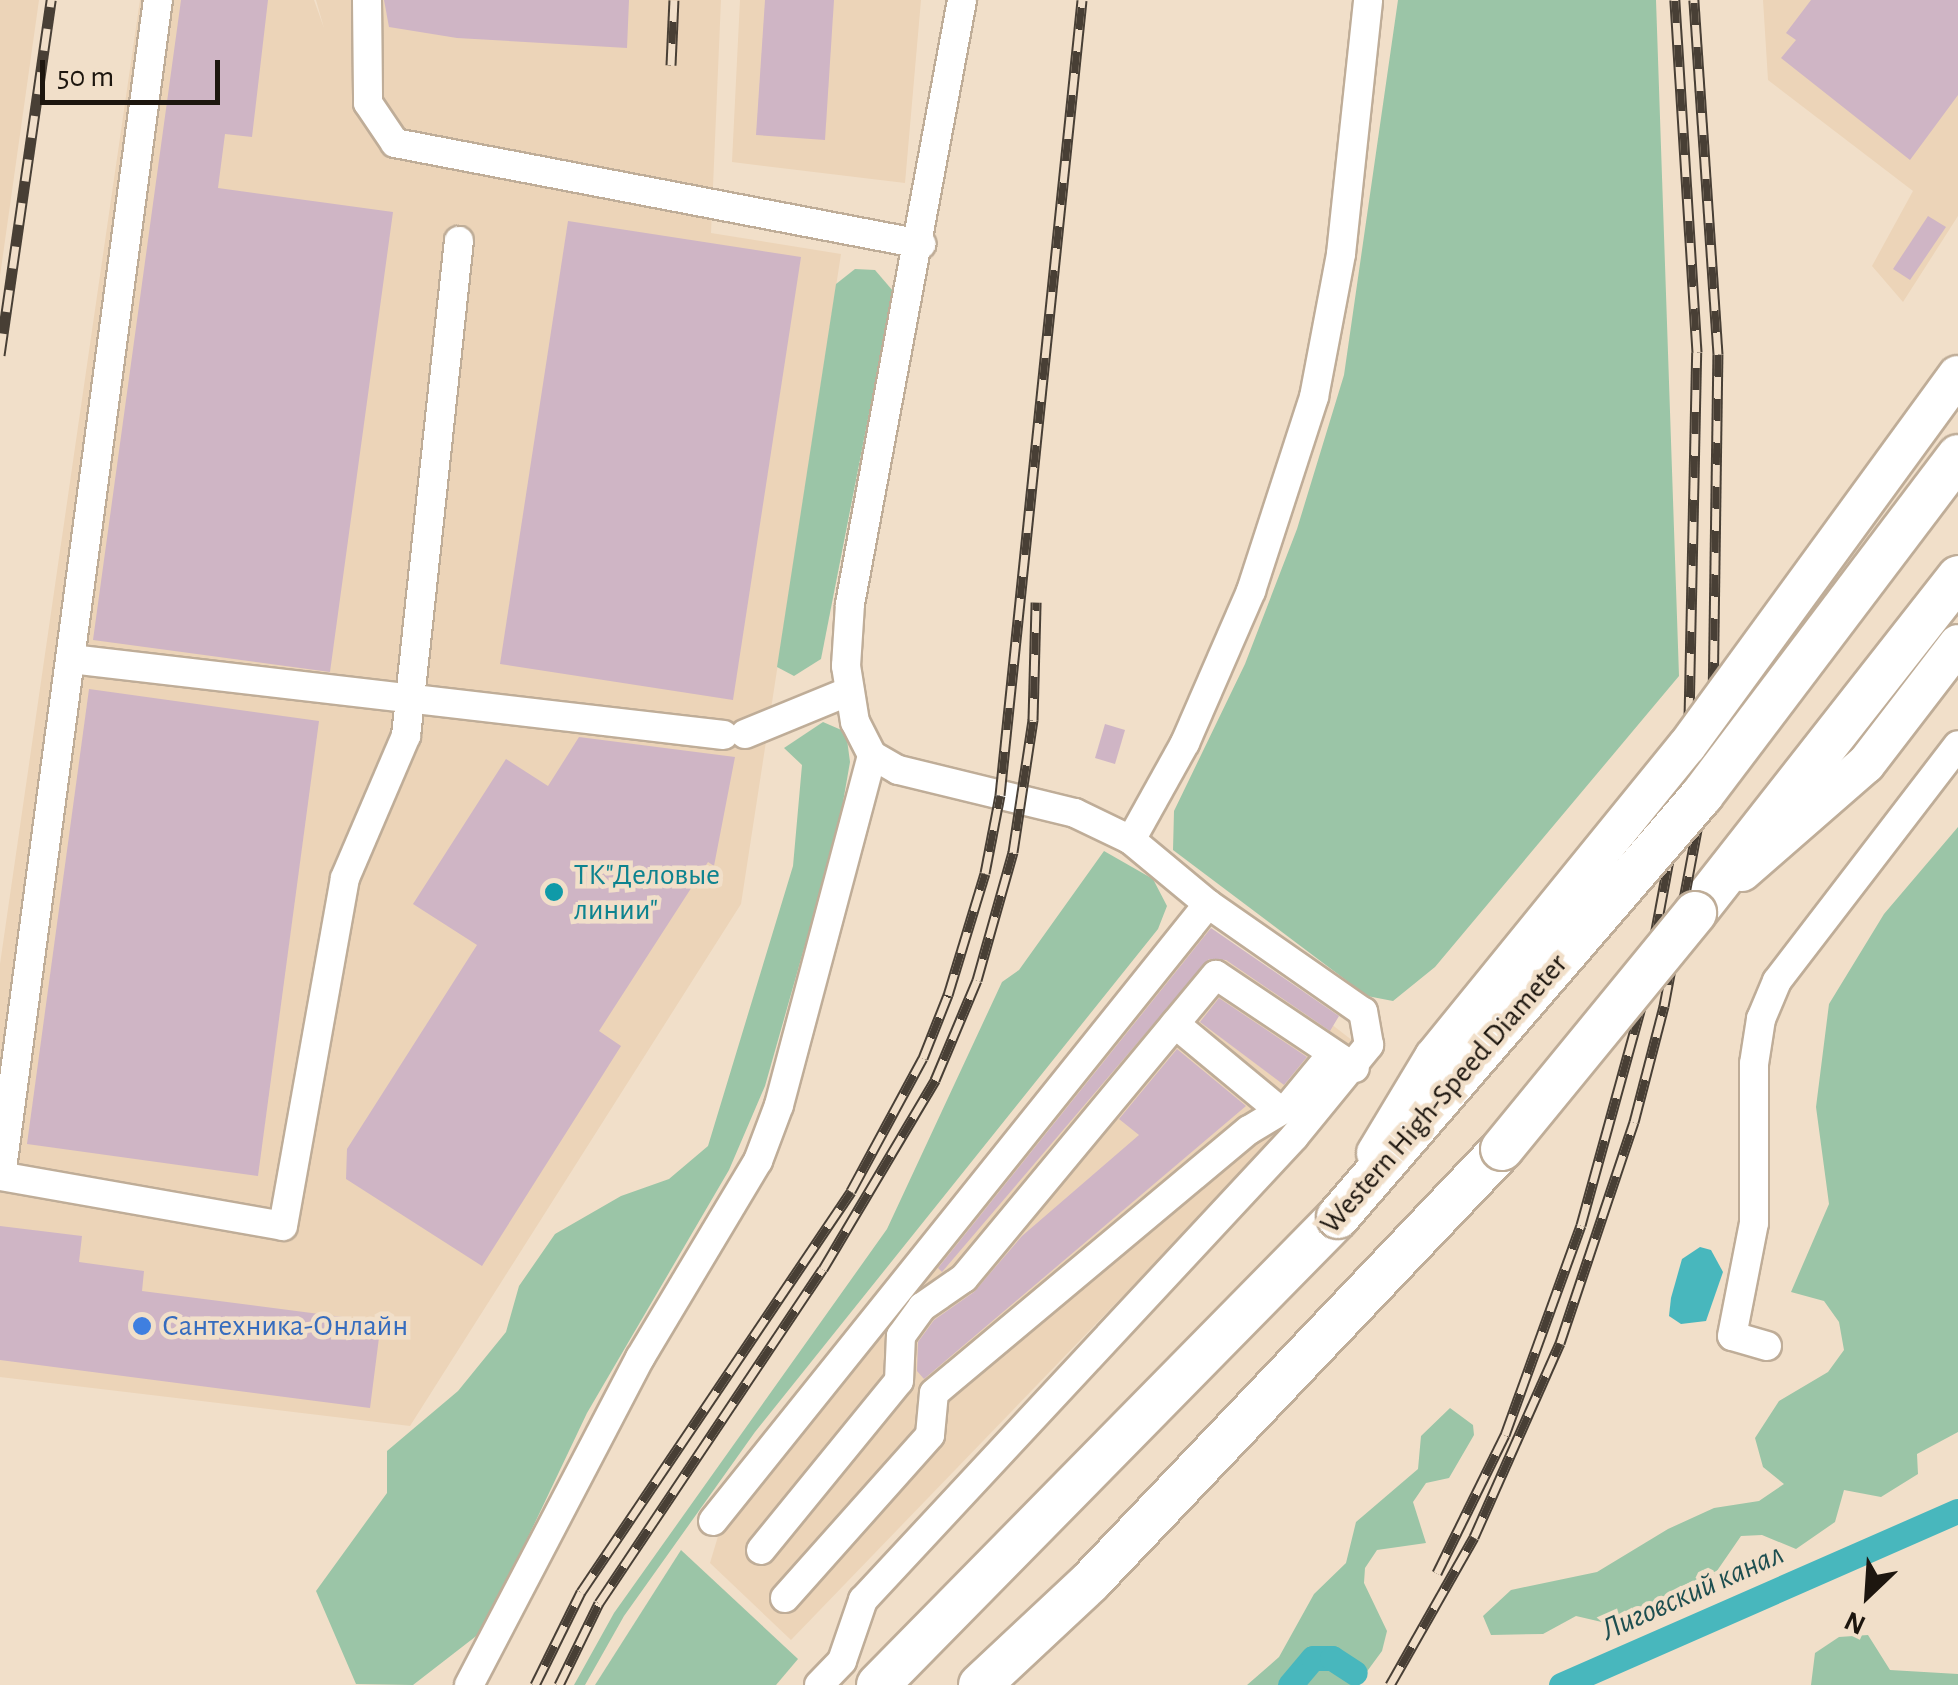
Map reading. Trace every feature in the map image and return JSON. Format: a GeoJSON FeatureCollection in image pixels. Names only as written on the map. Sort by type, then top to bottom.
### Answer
{"type":"FeatureCollection","features":[{"type":"Feature","properties":{"kind":"highway","name":"Western High-Speed Diameter"},"geometry":{"type":"LineString","coordinates":[[878,1685],[1338,1217],[1702,796],[1958,456]]}},
{"type":"Feature","properties":{"kind":"highway"},"geometry":{"type":"LineString","coordinates":[[980,1685],[1090,1582],[1502,1149],[1695,913],[1958,577]]}},
{"type":"Feature","properties":{"kind":"main road"},"geometry":{"type":"LineString","coordinates":[[1338,1217],[1434,1057],[1687,746],[1958,375]]}},
{"type":"Feature","properties":{"kind":"main road"},"geometry":{"type":"LineString","coordinates":[[1695,913],[1866,764],[1958,644]]}},
{"type":"Feature","properties":{"kind":"street"},"geometry":{"type":"LineString","coordinates":[[158,0],[0,1176],[283,1226],[345,878],[406,736],[459,241]]}},
{"type":"Feature","properties":{"kind":"street"},"geometry":{"type":"LineString","coordinates":[[367,0],[368,103],[394,143],[921,244]]}},
{"type":"Feature","properties":{"kind":"street"},"geometry":{"type":"LineString","coordinates":[[785,1598],[930,1435],[934,1393],[1248,1130],[1369,1046],[1362,1012],[1208,904],[1131,840],[1075,813],[942,784],[872,754],[855,722],[850,691],[850,604],[921,244],[962,0]]}},
{"type":"Feature","properties":{"kind":"street"},"geometry":{"type":"LineString","coordinates":[[1131,840],[1184,743],[1251,591],[1314,397],[1341,254],[1368,0]]}},
{"type":"Feature","properties":{"kind":"street"},"geometry":{"type":"LineString","coordinates":[[71,659],[735,734],[850,691]]}},
{"type":"Feature","properties":{"kind":"street"},"geometry":{"type":"LineString","coordinates":[[1767,1346],[1732,1336],[1754,1224],[1754,1064],[1762,1019],[1777,981],[1958,745]]}},
{"type":"Feature","properties":{"kind":"street"},"geometry":{"type":"LineString","coordinates":[[470,1685],[630,1375],[758,1161],[784,1088],[872,754]]}},
{"type":"Feature","properties":{"kind":"street"},"geometry":{"type":"LineString","coordinates":[[713,1521],[1208,904]]}},
{"type":"Feature","properties":{"kind":"street"},"geometry":{"type":"LineString","coordinates":[[761,1550],[899,1381],[901,1336],[922,1307],[964,1278],[1216,975],[1343,1062]]}},
{"type":"Feature","properties":{"kind":"street"},"geometry":{"type":"LineString","coordinates":[[1175,1024],[1280,1111]]}},
{"type":"Feature","properties":{"kind":"street"},"geometry":{"type":"LineString","coordinates":[[819,1685],[842,1662],[863,1600],[1343,1062]]}},
{"type":"Feature","properties":{"kind":"street"},"geometry":{"type":"LineString","coordinates":[[899,1381],[932,1416]]}},
{"type":"Feature","properties":{"kind":"shaded area"},"geometry":{"type":"Polygon","coordinates":[[[0,0],[39,0],[0,276],[0,0]]]}},
{"type":"Feature","properties":{"kind":"shaded area"},"geometry":{"type":"Polygon","coordinates":[[[140,0],[314,0],[324,28],[316,0],[721,0],[711,233],[841,254],[741,904],[410,1426],[0,1377],[0,964],[140,0]]]}},
{"type":"Feature","properties":{"kind":"shaded area"},"geometry":{"type":"Polygon","coordinates":[[[740,0],[921,0],[905,183],[732,162],[740,0]]]}},
{"type":"Feature","properties":{"kind":"shaded area"},"geometry":{"type":"Polygon","coordinates":[[[1763,0],[1958,0],[1958,216],[1903,302],[1872,266],[1913,191],[1768,80],[1763,0]]]}},
{"type":"Feature","properties":{"kind":"shaded area"},"geometry":{"type":"Polygon","coordinates":[[[1209,929],[1362,1048],[791,1640],[710,1563],[719,1533],[1209,929]]]}},
{"type":"Feature","properties":{"kind":"green space"},"geometry":{"type":"Polygon","coordinates":[[[1398,0],[1656,0],[1679,676],[1435,967],[1393,1001],[1367,996],[1173,850],[1174,811],[1245,664],[1297,529],[1344,375],[1398,0]]]}},
{"type":"Feature","properties":{"kind":"green space"},"geometry":{"type":"Polygon","coordinates":[[[855,269],[875,270],[893,291],[821,659],[794,676],[777,667],[836,284],[855,269]]]}},
{"type":"Feature","properties":{"kind":"green space"},"geometry":{"type":"Polygon","coordinates":[[[823,722],[846,732],[850,762],[839,825],[765,1086],[729,1170],[587,1413],[484,1630],[413,1685],[356,1684],[316,1591],[387,1493],[387,1451],[458,1391],[506,1332],[519,1286],[555,1234],[621,1196],[669,1179],[708,1146],[793,866],[802,765],[784,748],[823,722]]]}},
{"type":"Feature","properties":{"kind":"green space"},"geometry":{"type":"Polygon","coordinates":[[[1958,827],[1958,1432],[1917,1454],[1918,1474],[1881,1497],[1844,1490],[1835,1522],[1796,1549],[1762,1535],[1741,1536],[1710,1581],[1636,1630],[1576,1616],[1543,1634],[1491,1635],[1483,1616],[1511,1590],[1597,1572],[1668,1529],[1714,1508],[1759,1501],[1784,1484],[1763,1467],[1755,1438],[1779,1401],[1828,1372],[1844,1350],[1839,1322],[1824,1301],[1791,1292],[1829,1204],[1816,1107],[1829,1004],[1884,914],[1958,827]]]}},
{"type":"Feature","properties":{"kind":"green space"},"geometry":{"type":"Polygon","coordinates":[[[1104,851],[1153,879],[1167,906],[1158,929],[755,1432],[624,1616],[585,1685],[574,1685],[614,1613],[887,1229],[1002,982],[1019,970],[1104,851]]]}},
{"type":"Feature","properties":{"kind":"green space"},"geometry":{"type":"Polygon","coordinates":[[[1450,1408],[1473,1425],[1474,1435],[1449,1478],[1426,1483],[1413,1502],[1426,1543],[1377,1550],[1365,1568],[1364,1583],[1387,1631],[1382,1651],[1357,1685],[1247,1685],[1279,1657],[1314,1594],[1346,1563],[1356,1522],[1418,1469],[1421,1436],[1450,1408]]]}},
{"type":"Feature","properties":{"kind":"green space"},"geometry":{"type":"Polygon","coordinates":[[[681,1550],[798,1659],[776,1685],[595,1685],[681,1550]]]}},
{"type":"Feature","properties":{"kind":"green space"},"geometry":{"type":"Polygon","coordinates":[[[1868,1635],[1890,1670],[1958,1674],[1958,1685],[1811,1685],[1815,1653],[1839,1637],[1868,1635]]]}},
{"type":"Feature","properties":{"kind":"water"},"geometry":{"type":"Polygon","coordinates":[[[1700,1247],[1711,1250],[1723,1272],[1706,1321],[1681,1324],[1669,1316],[1671,1298],[1682,1259],[1700,1247]]]}},
{"type":"Feature","properties":{"kind":"building"},"geometry":{"type":"Polygon","coordinates":[[[181,0],[268,0],[252,137],[225,134],[218,188],[393,212],[330,672],[93,640],[181,0]]]}},
{"type":"Feature","properties":{"kind":"building"},"geometry":{"type":"Polygon","coordinates":[[[384,0],[629,0],[627,48],[457,38],[389,27],[384,0]]]}},
{"type":"Feature","properties":{"kind":"building"},"geometry":{"type":"Polygon","coordinates":[[[765,0],[834,0],[825,140],[756,135],[765,0]]]}},
{"type":"Feature","properties":{"kind":"building"},"geometry":{"type":"Polygon","coordinates":[[[1811,0],[1958,0],[1958,95],[1910,160],[1781,58],[1796,40],[1786,33],[1811,0]]]}},
{"type":"Feature","properties":{"kind":"building"},"geometry":{"type":"Polygon","coordinates":[[[1928,216],[1946,227],[1910,280],[1893,269],[1928,216]]]}},
{"type":"Feature","properties":{"kind":"building"},"geometry":{"type":"Polygon","coordinates":[[[568,221],[801,257],[733,700],[500,664],[568,221]]]}},
{"type":"Feature","properties":{"kind":"building"},"geometry":{"type":"Polygon","coordinates":[[[89,689],[319,721],[258,1176],[27,1144],[89,689]]]}},
{"type":"Feature","properties":{"kind":"building"},"geometry":{"type":"Polygon","coordinates":[[[1105,724],[1125,730],[1115,764],[1095,758],[1105,724]]]}},
{"type":"Feature","properties":{"kind":"building"},"geometry":{"type":"Polygon","coordinates":[[[579,737],[735,757],[714,866],[708,862],[599,1031],[621,1046],[482,1266],[346,1179],[347,1149],[477,945],[413,904],[506,759],[548,786],[579,737]]]}},
{"type":"Feature","properties":{"kind":"building"},"geometry":{"type":"Polygon","coordinates":[[[1211,928],[1339,1016],[1330,1031],[1226,960],[1209,959],[942,1272],[938,1268],[1211,928]]]}},
{"type":"Feature","properties":{"kind":"building"},"geometry":{"type":"Polygon","coordinates":[[[1219,998],[1307,1057],[1284,1085],[1200,1022],[1219,998]]]}},
{"type":"Feature","properties":{"kind":"building"},"geometry":{"type":"Polygon","coordinates":[[[1177,1049],[1246,1106],[924,1379],[917,1371],[918,1342],[934,1320],[974,1292],[1022,1236],[1139,1135],[1119,1119],[1177,1049]]]}},
{"type":"Feature","properties":{"kind":"building"},"geometry":{"type":"Polygon","coordinates":[[[0,1226],[82,1236],[79,1262],[144,1271],[142,1291],[381,1322],[370,1408],[0,1360],[0,1226]]]}},
{"type":"Feature","properties":{"kind":"waterway","name":"Лиговский канал"},"geometry":{"type":"LineString","coordinates":[[1561,1685],[1958,1511]]}},
{"type":"Feature","properties":{"kind":"waterway","name":"Лиговский канал"},"geometry":{"type":"LineString","coordinates":[[1290,1685],[1313,1658],[1332,1658],[1355,1673]]}},
{"type":"Feature","properties":{"kind":"railway"},"geometry":{"type":"LineString","coordinates":[[0,355],[51,0]]}},
{"type":"Feature","properties":{"kind":"railway"},"geometry":{"type":"LineString","coordinates":[[671,65],[674,0]]}},
{"type":"Feature","properties":{"kind":"railway"},"geometry":{"type":"LineString","coordinates":[[535,1685],[581,1592],[851,1191],[923,1058],[948,995],[985,873],[1000,795],[1082,0]]}},
{"type":"Feature","properties":{"kind":"railway"},"geometry":{"type":"LineString","coordinates":[[1437,1573],[1505,1435],[1581,1225],[1643,1000],[1677,817],[1689,719],[1697,352],[1675,0]]}},
{"type":"Feature","properties":{"kind":"railway"},"geometry":{"type":"LineString","coordinates":[[1390,1685],[1474,1537],[1560,1343],[1634,1122],[1664,1006],[1699,819],[1713,706],[1718,354],[1694,0]]}},
{"type":"Feature","properties":{"kind":"railway"},"geometry":{"type":"LineString","coordinates":[[559,1685],[599,1603],[823,1269],[935,1080],[977,980],[1013,852],[1033,720],[1036,602]]}},
{"type":"Feature","properties":{"kind":"place","name":"ТК\"Деловые линии\""},"geometry":{"type":"Point","coordinates":[554,892]}},
{"type":"Feature","properties":{"kind":"place","name":"Сантехника-Онлайн"},"geometry":{"type":"Point","coordinates":[142,1326]}}]}
